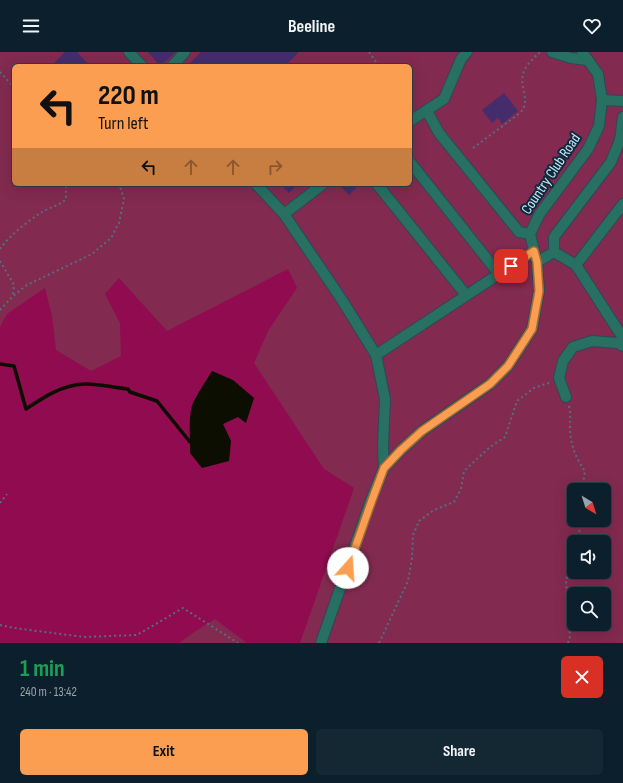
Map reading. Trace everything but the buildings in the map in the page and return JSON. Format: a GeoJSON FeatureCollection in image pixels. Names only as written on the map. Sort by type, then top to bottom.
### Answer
{"type":"FeatureCollection","features":[{"type":"Feature","properties":{"kind":"street"},"geometry":{"type":"LineString","coordinates":[[129,52],[140,64]]}},
{"type":"Feature","properties":{"kind":"street"},"geometry":{"type":"LineString","coordinates":[[174,64],[185,52]]}},
{"type":"Feature","properties":{"kind":"street"},"geometry":{"type":"LineString","coordinates":[[412,120],[444,99],[461,59],[467,52]]}},
{"type":"Feature","properties":{"kind":"street"},"geometry":{"type":"LineString","coordinates":[[552,52],[571,58],[585,56]]}},
{"type":"Feature","properties":{"kind":"street","name":"Country Club Road"},"geometry":{"type":"LineString","coordinates":[[321,643],[384,468],[422,431],[490,384],[508,366],[532,329],[539,291],[537,262],[530,234],[539,216],[588,149],[599,126],[602,100],[598,74],[585,56]]}},
{"type":"Feature","properties":{"kind":"street"},"geometry":{"type":"LineString","coordinates":[[602,100],[623,101]]}},
{"type":"Feature","properties":{"kind":"street"},"geometry":{"type":"LineString","coordinates":[[427,110],[439,133],[519,232],[530,234]]}},
{"type":"Feature","properties":{"kind":"street"},"geometry":{"type":"LineString","coordinates":[[554,252],[554,238],[611,162],[620,140],[623,117]]}},
{"type":"Feature","properties":{"kind":"street"},"geometry":{"type":"LineString","coordinates":[[412,165],[499,274]]}},
{"type":"Feature","properties":{"kind":"street","name":"Country Club Road"},"geometry":{"type":"LineString","coordinates":[[258,186],[284,214],[342,300],[376,355],[386,399],[383,447],[384,468]]}},
{"type":"Feature","properties":{"kind":"street"},"geometry":{"type":"LineString","coordinates":[[284,214],[320,186]]}},
{"type":"Feature","properties":{"kind":"street"},"geometry":{"type":"LineString","coordinates":[[379,186],[466,295]]}},
{"type":"Feature","properties":{"kind":"street"},"geometry":{"type":"LineString","coordinates":[[576,265],[623,204]]}},
{"type":"Feature","properties":{"kind":"street"},"geometry":{"type":"LineString","coordinates":[[376,355],[534,251]]}},
{"type":"Feature","properties":{"kind":"street"},"geometry":{"type":"LineString","coordinates":[[537,262],[554,252]]}},
{"type":"Feature","properties":{"kind":"street"},"geometry":{"type":"LineString","coordinates":[[554,252],[576,265],[623,338]]}},
{"type":"Feature","properties":{"kind":"street"},"geometry":{"type":"LineString","coordinates":[[566,397],[559,378],[563,361],[573,347],[592,341],[618,343],[623,346]]}},
{"type":"Feature","properties":{"kind":"path"},"geometry":{"type":"LineString","coordinates":[[369,52],[378,64]]}},
{"type":"Feature","properties":{"kind":"path"},"geometry":{"type":"LineString","coordinates":[[474,148],[525,108],[526,100],[522,79],[525,68],[540,52]]}},
{"type":"Feature","properties":{"kind":"path"},"geometry":{"type":"LineString","coordinates":[[0,72],[12,85]]}},
{"type":"Feature","properties":{"kind":"path"},"geometry":{"type":"LineString","coordinates":[[0,249],[6,240],[41,212],[62,204],[66,199],[66,186]]}},
{"type":"Feature","properties":{"kind":"path"},"geometry":{"type":"LineString","coordinates":[[0,310],[13,296],[27,285],[46,274],[70,265],[92,254],[111,238],[119,222],[124,199],[120,186]]}},
{"type":"Feature","properties":{"kind":"path"},"geometry":{"type":"LineString","coordinates":[[0,261],[14,285],[13,296]]}},
{"type":"Feature","properties":{"kind":"path"},"geometry":{"type":"LineString","coordinates":[[379,643],[408,581],[412,558],[413,535],[419,521],[434,510],[454,502],[461,489],[464,471],[485,451],[504,437],[517,401],[534,388],[548,383],[566,397],[571,417],[571,441],[577,460],[585,471],[583,483]]}},
{"type":"Feature","properties":{"kind":"path"},"geometry":{"type":"LineString","coordinates":[[0,503],[7,494]]}},
{"type":"Feature","properties":{"kind":"path"},"geometry":{"type":"LineString","coordinates":[[567,578],[570,636],[568,643]]}},
{"type":"Feature","properties":{"kind":"path"},"geometry":{"type":"LineString","coordinates":[[0,625],[84,637],[137,635],[183,608],[238,643]]}},
{"type":"Feature","properties":{"kind":"shaded area"},"geometry":{"type":"Polygon","coordinates":[[[0,52],[623,52],[623,643],[0,643],[0,52]]]}},
{"type":"Feature","properties":{"kind":"shaded area"},"geometry":{"type":"Polygon","coordinates":[[[288,269],[297,288],[268,331],[254,363],[324,469],[354,488],[300,643],[247,643],[215,619],[179,643],[0,643],[0,327],[7,314],[45,288],[52,316],[56,350],[91,371],[121,356],[120,323],[105,294],[119,278],[167,331],[288,269]]]}},
{"type":"Feature","properties":{"kind":"shaded area"},"geometry":{"type":"Polygon","coordinates":[[[212,371],[233,380],[254,398],[246,423],[238,417],[223,424],[231,441],[229,461],[202,468],[190,453],[191,412],[194,401],[212,371]]]}},
{"type":"Feature","properties":{"kind":"waterway"},"geometry":{"type":"LineString","coordinates":[[0,364],[14,366],[26,409],[54,392],[76,385],[95,384],[128,389],[130,392],[157,401],[190,442]]}},
{"type":"Feature","properties":{"kind":"route"},"geometry":{"type":"LineString","coordinates":[[348,568],[384,468],[422,431],[490,384],[508,366],[532,329],[539,291],[537,262],[534,251],[511,266]]}}]}
